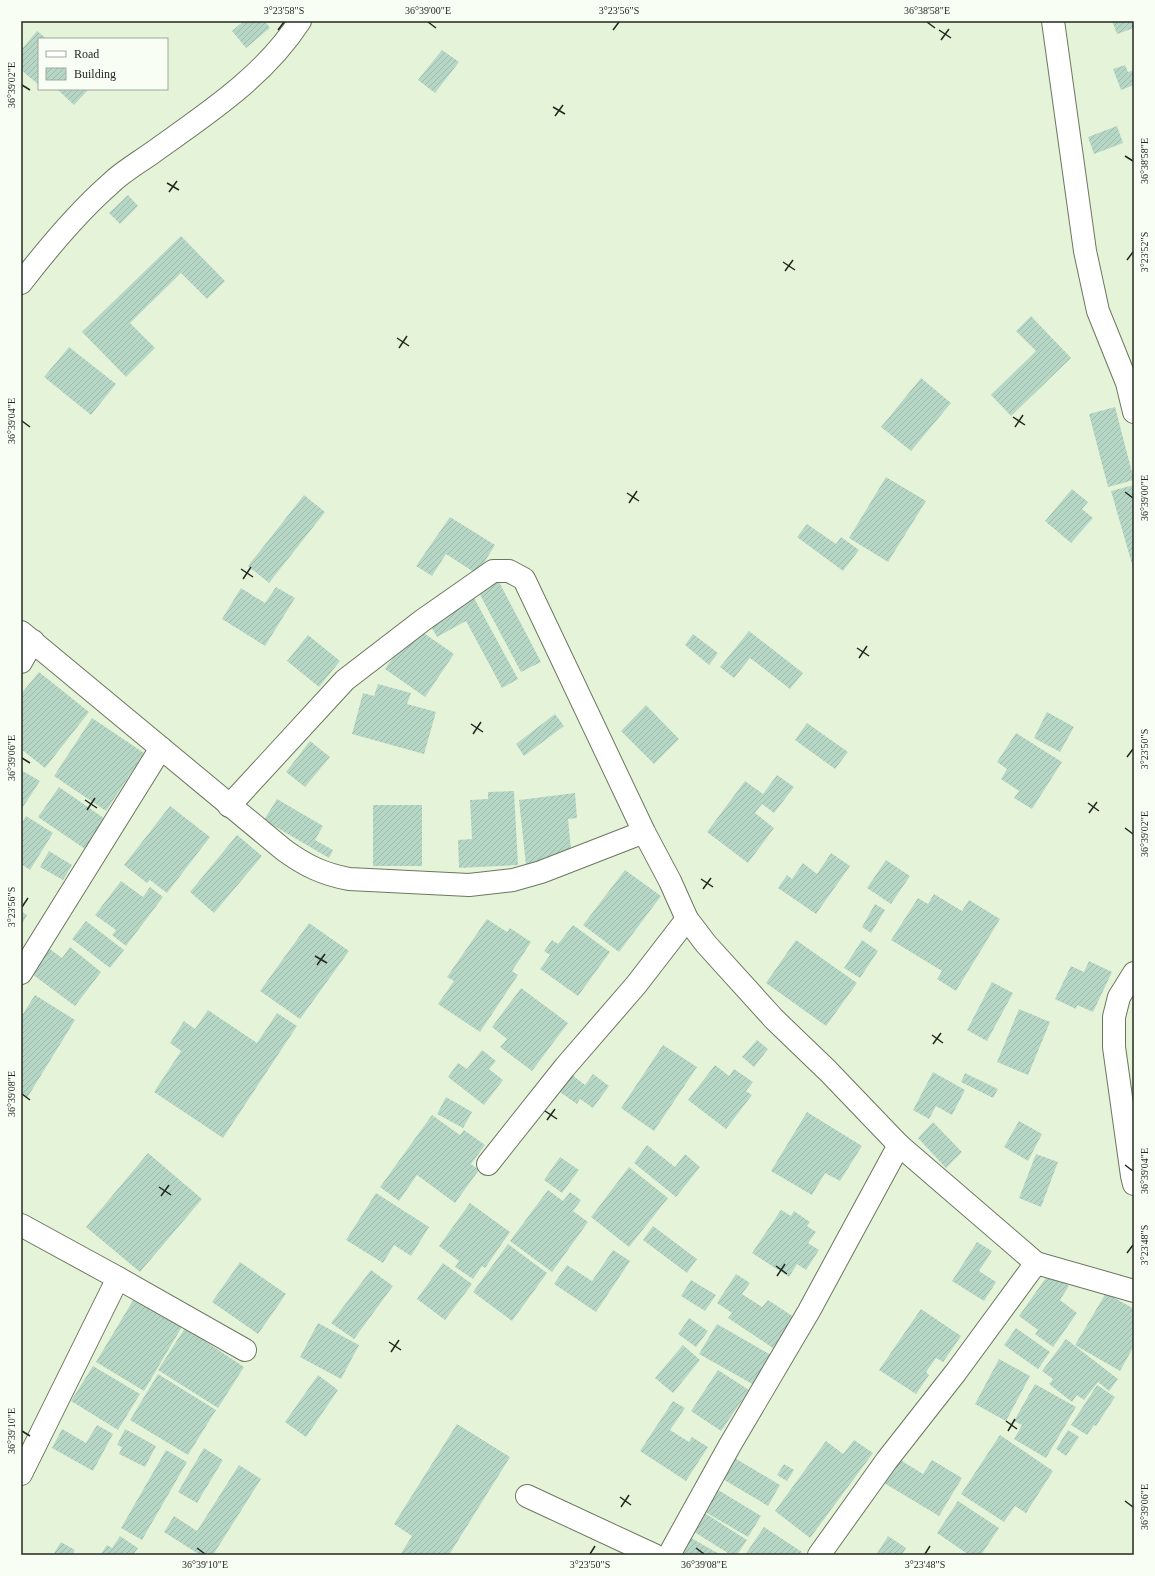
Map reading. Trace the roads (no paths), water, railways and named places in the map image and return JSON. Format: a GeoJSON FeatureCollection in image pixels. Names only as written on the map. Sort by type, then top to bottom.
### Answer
{"type":"FeatureCollection","features":[{"type":"Feature","properties":{"kind":"street"},"geometry":{"type":"LineString","coordinates":[[21,283],[79,214],[110,183],[234,94],[267,64],[300,21]]}},
{"type":"Feature","properties":{"kind":"street"},"geometry":{"type":"LineString","coordinates":[[1053,21],[1085,251],[1098,312],[1130,382],[1134,412]]}},
{"type":"Feature","properties":{"kind":"street"},"geometry":{"type":"LineString","coordinates":[[229,806],[345,680],[423,620],[493,571],[509,571],[524,579],[644,832],[670,880],[687,919],[706,944],[774,1019],[828,1071],[900,1145],[1036,1263],[1045,1267],[1134,1291]]}},
{"type":"Feature","properties":{"kind":"street"},"geometry":{"type":"LineString","coordinates":[[21,662],[27,637],[229,806],[298,860],[314,869],[349,879],[469,885],[513,880],[541,872],[644,832]]}},
{"type":"Feature","properties":{"kind":"street"},"geometry":{"type":"LineString","coordinates":[[21,973],[161,748]]}},
{"type":"Feature","properties":{"kind":"street"},"geometry":{"type":"LineString","coordinates":[[488,1164],[565,1067],[636,985],[687,919]]}},
{"type":"Feature","properties":{"kind":"street"},"geometry":{"type":"LineString","coordinates":[[1134,973],[1119,998],[1114,1017],[1114,1046],[1130,1168],[1134,1184]]}},
{"type":"Feature","properties":{"kind":"street"},"geometry":{"type":"LineString","coordinates":[[669,1555],[730,1445],[809,1311],[900,1145]]}},
{"type":"Feature","properties":{"kind":"street"},"geometry":{"type":"LineString","coordinates":[[21,1225],[245,1350]]}},
{"type":"Feature","properties":{"kind":"street"},"geometry":{"type":"LineString","coordinates":[[820,1555],[887,1460],[956,1372],[1036,1263]]}},
{"type":"Feature","properties":{"kind":"street"},"geometry":{"type":"LineString","coordinates":[[21,1474],[118,1278]]}},
{"type":"Feature","properties":{"kind":"street"},"geometry":{"type":"LineString","coordinates":[[528,1496],[654,1555]]}}]}
